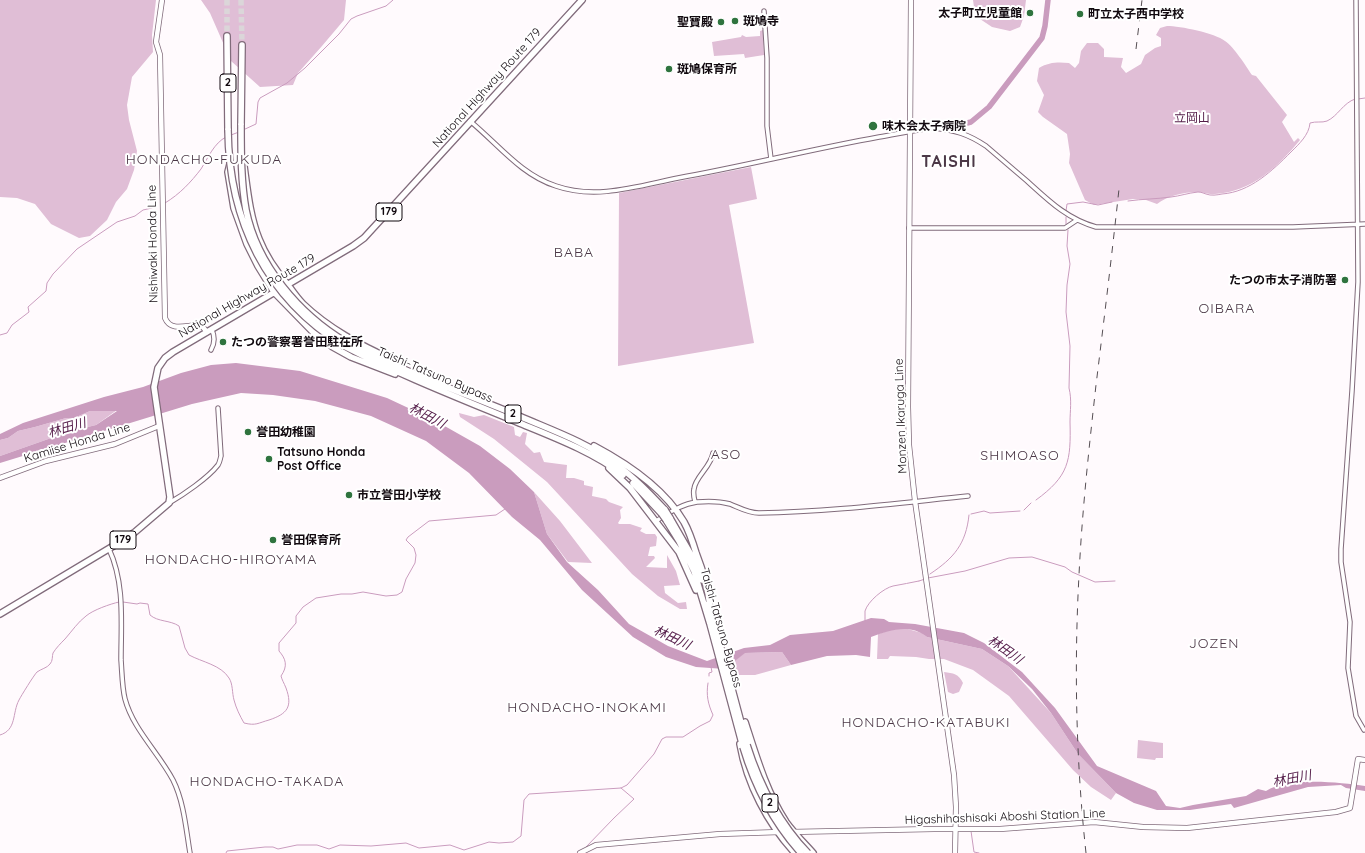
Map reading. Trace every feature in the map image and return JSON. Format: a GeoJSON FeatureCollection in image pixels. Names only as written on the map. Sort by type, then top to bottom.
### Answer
{"type":"FeatureCollection","features":[{"type":"Feature","properties":{"kind":"highway","name":"National Highway Route 179"},"geometry":{"type":"LineString","coordinates":[[169,503],[170,497],[154,393],[156,373],[170,353],[288,285],[364,238],[582,0]]}},
{"type":"Feature","properties":{"kind":"highway","name":"Taishi-Tatsuno Bypass"},"geometry":{"type":"LineString","coordinates":[[227,36],[228,130],[230,164],[240,213],[250,242],[278,287],[302,314],[320,331],[382,360],[559,433],[589,447],[614,462],[640,484],[663,512],[693,558],[710,606],[712,624]]}},
{"type":"Feature","properties":{"kind":"highway","name":"Taishi-Tatsuno Bypass"},"geometry":{"type":"LineString","coordinates":[[242,45],[241,142],[242,183],[246,211],[253,233],[263,255],[282,285],[301,307],[323,327],[345,344],[367,358],[566,442],[601,461],[618,471],[663,512]]}},
{"type":"Feature","properties":{"kind":"highway"},"geometry":{"type":"LineString","coordinates":[[241,142],[251,209],[259,239],[269,261],[302,304],[326,323],[343,335],[408,370]]}},
{"type":"Feature","properties":{"kind":"highway"},"geometry":{"type":"LineString","coordinates":[[230,164],[228,172],[234,208],[247,244],[274,292],[313,332],[333,347],[373,367],[439,389]]}},
{"type":"Feature","properties":{"kind":"highway"},"geometry":{"type":"LineString","coordinates":[[559,433],[589,444],[614,457],[661,492],[684,523],[708,586],[710,606]]}},
{"type":"Feature","properties":{"kind":"highway"},"geometry":{"type":"LineString","coordinates":[[601,461],[630,488],[679,552],[712,624]]}},
{"type":"Feature","properties":{"kind":"highway","name":"179"},"geometry":{"type":"LineString","coordinates":[[0,614],[135,532],[169,503]]}},
{"type":"Feature","properties":{"kind":"highway","name":"Taishi-Tatsuno Bypass"},"geometry":{"type":"LineString","coordinates":[[668,519],[694,571],[712,624],[727,679],[735,720],[761,784],[772,806],[787,828],[808,853]]}},
{"type":"Feature","properties":{"kind":"highway","name":"Taishi-Tatsuno Bypass"},"geometry":{"type":"LineString","coordinates":[[727,679],[732,690],[751,772],[765,804],[785,834],[801,853]]}},
{"type":"Feature","properties":{"kind":"highway"},"geometry":{"type":"LineString","coordinates":[[746,746],[763,776],[774,801],[788,824],[813,853]]}},
{"type":"Feature","properties":{"kind":"highway"},"geometry":{"type":"LineString","coordinates":[[746,746],[752,785],[762,805],[779,832],[795,853]]}},
{"type":"Feature","properties":{"kind":"main road","name":"Nishiwaki Honda Line"},"geometry":{"type":"LineString","coordinates":[[162,0],[156,42],[160,55],[162,246],[165,320],[168,325],[173,327],[201,325],[209,331]]}},
{"type":"Feature","properties":{"kind":"main road","name":"Monzen Ikaruga Line"},"geometry":{"type":"LineString","coordinates":[[910,0],[908,420],[915,501],[954,775],[955,853]]}},
{"type":"Feature","properties":{"kind":"main road","name":"Kamiise Honda Line"},"geometry":{"type":"LineString","coordinates":[[0,478],[46,461],[115,444],[159,426]]}},
{"type":"Feature","properties":{"kind":"main road","name":"Higashihashisaki Aboshi Station Line"},"geometry":{"type":"LineString","coordinates":[[580,853],[596,845],[720,834],[1010,829],[1094,822],[1143,827],[1187,828],[1336,812],[1350,808],[1358,759],[1365,760]]}},
{"type":"Feature","properties":{"kind":"street"},"geometry":{"type":"LineString","coordinates":[[1356,0],[1358,282],[1341,562],[1350,622],[1348,668],[1356,716],[1364,730]]}},
{"type":"Feature","properties":{"kind":"street"},"geometry":{"type":"LineString","coordinates":[[764,11],[767,58],[767,126],[770,159]]}},
{"type":"Feature","properties":{"kind":"street"},"geometry":{"type":"LineString","coordinates":[[470,121],[518,165],[535,176],[556,186],[581,192],[593,193],[615,190],[843,143],[910,131],[943,128],[966,134],[986,146],[1051,203],[1077,220],[1096,227],[1293,227],[1365,224]]}},
{"type":"Feature","properties":{"kind":"street"},"geometry":{"type":"LineString","coordinates":[[909,228],[1065,228],[1077,220]]}},
{"type":"Feature","properties":{"kind":"street"},"geometry":{"type":"LineString","coordinates":[[209,331],[214,335],[211,350]]}},
{"type":"Feature","properties":{"kind":"street"},"geometry":{"type":"LineString","coordinates":[[169,503],[181,496],[212,472],[219,463],[221,456],[218,408]]}},
{"type":"Feature","properties":{"kind":"street"},"geometry":{"type":"LineString","coordinates":[[695,502],[695,485],[712,459],[713,453]]}},
{"type":"Feature","properties":{"kind":"street"},"geometry":{"type":"LineString","coordinates":[[656,521],[675,509],[695,502],[720,502],[757,513],[797,512],[968,496]]}},
{"type":"Feature","properties":{"kind":"street"},"geometry":{"type":"LineString","coordinates":[[109,549],[116,570],[120,602],[122,673],[125,699],[132,717],[165,767],[178,792],[190,853]]}},
{"type":"Feature","properties":{"kind":"green space"},"geometry":{"type":"Polygon","coordinates":[[[0,0],[156,0],[152,35],[153,52],[132,77],[127,105],[129,120],[137,151],[134,170],[127,189],[116,202],[107,220],[90,236],[79,238],[51,224],[35,204],[17,198],[0,197],[0,0]]]}},
{"type":"Feature","properties":{"kind":"green space"},"geometry":{"type":"Polygon","coordinates":[[[201,0],[346,0],[344,20],[298,73],[293,85],[260,87],[231,61],[210,13],[201,0]]]}},
{"type":"Feature","properties":{"kind":"green space"},"geometry":{"type":"Polygon","coordinates":[[[973,0],[1026,0],[1024,16],[1020,27],[1010,31],[992,27],[980,19],[974,7],[973,0]]]}},
{"type":"Feature","properties":{"kind":"green space","name":"立岡山"},"geometry":{"type":"Polygon","coordinates":[[[1167,26],[1214,35],[1225,41],[1240,57],[1252,75],[1256,76],[1287,115],[1282,122],[1294,142],[1298,138],[1300,140],[1273,168],[1252,183],[1240,189],[1213,194],[1197,192],[1181,194],[1157,204],[1146,200],[1133,199],[1094,205],[1085,200],[1069,163],[1070,154],[1067,134],[1038,112],[1044,95],[1037,81],[1039,68],[1054,63],[1069,63],[1075,68],[1079,63],[1081,51],[1087,43],[1098,43],[1104,49],[1104,57],[1123,58],[1121,67],[1126,73],[1141,64],[1145,55],[1161,46],[1161,38],[1156,35],[1160,28],[1167,26]]]}},
{"type":"Feature","properties":{"kind":"green space"},"geometry":{"type":"Polygon","coordinates":[[[763,30],[764,55],[745,58],[744,54],[714,56],[712,42],[741,37],[742,35],[746,37],[760,36],[760,31],[763,30]]]}},
{"type":"Feature","properties":{"kind":"green space"},"geometry":{"type":"Polygon","coordinates":[[[751,167],[757,199],[729,205],[754,343],[618,366],[619,193],[751,167]]]}},
{"type":"Feature","properties":{"kind":"green space"},"geometry":{"type":"Polygon","coordinates":[[[117,410],[96,425],[71,431],[0,456],[0,440],[8,438],[18,431],[66,418],[72,419],[90,411],[117,410]]]}},
{"type":"Feature","properties":{"kind":"green space"},"geometry":{"type":"Polygon","coordinates":[[[459,413],[474,417],[484,415],[514,427],[515,435],[520,437],[523,432],[527,433],[525,444],[534,453],[540,452],[544,462],[567,465],[566,478],[574,478],[584,481],[584,485],[593,487],[592,496],[606,499],[609,502],[623,507],[620,510],[621,518],[618,523],[619,524],[630,524],[642,528],[640,531],[646,534],[655,534],[657,537],[656,546],[650,547],[648,556],[654,556],[655,558],[646,567],[667,568],[667,555],[676,571],[680,585],[664,586],[665,593],[678,603],[686,602],[687,609],[680,609],[658,596],[632,574],[547,482],[494,439],[460,417],[459,413]]]}},
{"type":"Feature","properties":{"kind":"green space"},"geometry":{"type":"Polygon","coordinates":[[[534,492],[560,521],[592,563],[568,562],[547,534],[534,492]]]}},
{"type":"Feature","properties":{"kind":"green space"},"geometry":{"type":"Polygon","coordinates":[[[904,628],[922,633],[927,637],[982,649],[1008,666],[1051,713],[1078,754],[1116,793],[1111,800],[1091,787],[1073,770],[1009,696],[973,670],[944,659],[890,656],[888,659],[877,659],[878,634],[904,628]]]}},
{"type":"Feature","properties":{"kind":"green space"},"geometry":{"type":"Polygon","coordinates":[[[782,652],[791,665],[755,675],[727,675],[725,669],[744,653],[782,652]]]}},
{"type":"Feature","properties":{"kind":"green space"},"geometry":{"type":"Polygon","coordinates":[[[944,672],[955,674],[960,678],[963,683],[959,692],[953,694],[948,692],[944,672]]]}},
{"type":"Feature","properties":{"kind":"green space"},"geometry":{"type":"Polygon","coordinates":[[[1138,740],[1163,743],[1163,758],[1156,758],[1155,760],[1137,758],[1138,740]]]}},
{"type":"Feature","properties":{"kind":"shaded area"},"geometry":{"type":"Polygon","coordinates":[[[236,363],[300,371],[387,398],[434,420],[480,446],[510,469],[534,492],[547,534],[567,562],[598,590],[629,624],[668,646],[707,661],[744,648],[770,645],[790,635],[833,631],[871,618],[964,633],[984,643],[1022,672],[1055,708],[1097,766],[1156,791],[1166,806],[1180,808],[1246,796],[1258,789],[1266,791],[1287,784],[1300,782],[1354,784],[1365,786],[1365,791],[1346,788],[1341,785],[1308,787],[1234,808],[1231,804],[1190,810],[1157,810],[1134,803],[1116,793],[1078,754],[1051,713],[1032,689],[1008,666],[982,649],[927,637],[914,630],[893,630],[871,637],[870,657],[856,655],[827,656],[791,665],[782,652],[745,653],[725,669],[696,667],[666,657],[633,637],[582,590],[540,540],[512,517],[469,473],[426,441],[371,416],[315,401],[273,395],[241,393],[192,404],[0,463],[0,456],[71,431],[96,425],[117,411],[90,411],[72,419],[66,418],[18,431],[8,438],[0,440],[0,434],[23,423],[104,397],[143,387],[181,373],[211,365],[236,363]]]}},
{"type":"Feature","properties":{"kind":"waterway"},"geometry":{"type":"LineString","coordinates":[[243,130],[256,124],[258,102],[260,98],[287,83],[305,68],[339,34],[351,19],[386,6],[393,0]]}},
{"type":"Feature","properties":{"kind":"waterway"},"geometry":{"type":"LineString","coordinates":[[952,127],[971,122],[989,107],[1042,38],[1048,0]]}},
{"type":"Feature","properties":{"kind":"waterway"},"geometry":{"type":"LineString","coordinates":[[1358,99],[1365,98]]}},
{"type":"Feature","properties":{"kind":"waterway"},"geometry":{"type":"LineString","coordinates":[[1128,201],[1171,197],[1198,192],[1216,195],[1232,192],[1251,185],[1268,173],[1297,146],[1308,131],[1310,123],[1323,122],[1331,119],[1347,103],[1355,99]]}},
{"type":"Feature","properties":{"kind":"waterway"},"geometry":{"type":"LineString","coordinates":[[231,135],[239,132]]}},
{"type":"Feature","properties":{"kind":"waterway"},"geometry":{"type":"LineString","coordinates":[[165,203],[176,196],[189,183],[201,169],[218,143],[226,137]]}},
{"type":"Feature","properties":{"kind":"waterway"},"geometry":{"type":"LineString","coordinates":[[1066,211],[1067,204],[1083,202],[1098,205],[1112,202]]}},
{"type":"Feature","properties":{"kind":"waterway"},"geometry":{"type":"LineString","coordinates":[[0,335],[7,333],[12,325],[29,312],[28,307],[46,291],[47,283],[53,274],[77,249],[117,222],[135,216],[143,210],[152,208]]}},
{"type":"Feature","properties":{"kind":"waterway"},"geometry":{"type":"LineString","coordinates":[[1066,217],[1066,224]]}},
{"type":"Feature","properties":{"kind":"waterway"},"geometry":{"type":"LineString","coordinates":[[1036,500],[1062,475],[1066,467],[1070,447],[1070,346],[1066,312],[1067,285],[1070,264],[1067,246],[1068,230]]}},
{"type":"Feature","properties":{"kind":"waterway"},"geometry":{"type":"LineString","coordinates":[[1024,510],[1031,503]]}},
{"type":"Feature","properties":{"kind":"waterway"},"geometry":{"type":"LineString","coordinates":[[123,602],[148,604],[150,615],[157,619],[179,626],[185,648],[189,655],[216,667],[226,674],[232,686],[233,697],[238,712],[244,723],[257,724],[275,718],[287,709],[289,700],[281,676],[285,669],[285,663],[279,651],[279,643],[296,623],[296,616],[303,607],[316,598],[341,594],[363,592],[386,596],[397,595],[402,592],[406,579],[415,563],[416,555],[414,548],[406,540],[408,537],[429,521],[496,515],[505,509]]}},
{"type":"Feature","properties":{"kind":"waterway"},"geometry":{"type":"LineString","coordinates":[[971,514],[984,511],[990,513],[1020,511]]}},
{"type":"Feature","properties":{"kind":"waterway"},"geometry":{"type":"LineString","coordinates":[[930,574],[946,562],[962,542],[969,515]]}},
{"type":"Feature","properties":{"kind":"waterway"},"geometry":{"type":"LineString","coordinates":[[928,578],[965,571],[1009,558],[1032,557],[1065,567],[1072,572],[1095,582],[1115,581]]}},
{"type":"Feature","properties":{"kind":"waterway"},"geometry":{"type":"LineString","coordinates":[[919,581],[925,579]]}},
{"type":"Feature","properties":{"kind":"waterway"},"geometry":{"type":"LineString","coordinates":[[865,621],[865,611],[869,603],[881,592],[889,587],[919,581]]}},
{"type":"Feature","properties":{"kind":"waterway"},"geometry":{"type":"LineString","coordinates":[[0,735],[5,733],[12,725],[19,700],[33,677],[37,672],[50,664],[54,651],[78,624],[86,616],[93,612],[119,602]]}},
{"type":"Feature","properties":{"kind":"waterway"},"geometry":{"type":"LineString","coordinates":[[709,676],[709,673],[712,672],[711,667]]}},
{"type":"Feature","properties":{"kind":"waterway"},"geometry":{"type":"LineString","coordinates":[[226,853],[227,851],[265,847],[273,847],[278,849],[297,845],[317,845],[329,849],[340,845],[371,846],[406,843],[419,848],[450,845],[464,850],[489,842],[513,842],[521,836],[524,800],[529,794],[621,788],[627,785],[654,754],[662,739],[666,737],[683,737],[710,721],[713,715],[708,699],[708,683]]}},
{"type":"Feature","properties":{"kind":"waterway"},"geometry":{"type":"LineString","coordinates":[[586,847],[634,799],[621,788]]}},
{"type":"Feature","properties":{"kind":"waterway"},"geometry":{"type":"LineString","coordinates":[[971,831],[974,852],[979,853]]}},
{"type":"Feature","properties":{"kind":"tunnel"},"geometry":{"type":"LineString","coordinates":[[227,0],[227,36]]}},
{"type":"Feature","properties":{"kind":"tunnel"},"geometry":{"type":"LineString","coordinates":[[241,0],[242,45]]}},
{"type":"Feature","properties":{"kind":"railway"},"geometry":{"type":"LineString","coordinates":[[1136,49],[1142,0]]}},
{"type":"Feature","properties":{"kind":"railway"},"geometry":{"type":"LineString","coordinates":[[1086,853],[1078,749],[1076,680],[1077,610],[1088,456],[1119,189]]}},
{"type":"Feature","properties":{"kind":"place","name":"太子町立児童館"},"geometry":{"type":"Point","coordinates":[1030,13]}},
{"type":"Feature","properties":{"kind":"place","name":"町立太子西中学校"},"geometry":{"type":"Point","coordinates":[1080,14]}},
{"type":"Feature","properties":{"kind":"place","name":"斑鳩寺"},"geometry":{"type":"Point","coordinates":[735,21]}},
{"type":"Feature","properties":{"kind":"place","name":"聖寶殿"},"geometry":{"type":"Point","coordinates":[721,22]}},
{"type":"Feature","properties":{"kind":"place","name":"斑鳩保育所"},"geometry":{"type":"Point","coordinates":[669,69]}},
{"type":"Feature","properties":{"kind":"place","name":"味木会太子病院"},"geometry":{"type":"Point","coordinates":[873,126]}},
{"type":"Feature","properties":{"kind":"place","name":"たつの市太子消防署"},"geometry":{"type":"Point","coordinates":[1345,280]}},
{"type":"Feature","properties":{"kind":"place","name":"たつの警察署誉田駐在所"},"geometry":{"type":"Point","coordinates":[223,342]}},
{"type":"Feature","properties":{"kind":"place","name":"誉田幼稚園"},"geometry":{"type":"Point","coordinates":[248,432]}},
{"type":"Feature","properties":{"kind":"place","name":"Tatsuno Honda Post Office"},"geometry":{"type":"Point","coordinates":[269,459]}},
{"type":"Feature","properties":{"kind":"place","name":"市立誉田小学校"},"geometry":{"type":"Point","coordinates":[349,495]}},
{"type":"Feature","properties":{"kind":"place","name":"誉田保育所"},"geometry":{"type":"Point","coordinates":[273,540]}},
{"type":"Feature","properties":{"kind":"district","name":"HONDACHO-FUKUDA"},"geometry":{"type":"Point","coordinates":[204,160]}},
{"type":"Feature","properties":{"kind":"district","name":"TAISHI"},"geometry":{"type":"Point","coordinates":[949,162]}},
{"type":"Feature","properties":{"kind":"district","name":"BABA"},"geometry":{"type":"Point","coordinates":[574,253]}},
{"type":"Feature","properties":{"kind":"district","name":"OIBARA"},"geometry":{"type":"Point","coordinates":[1227,309]}},
{"type":"Feature","properties":{"kind":"district","name":"ASO"},"geometry":{"type":"Point","coordinates":[726,455]}},
{"type":"Feature","properties":{"kind":"district","name":"SHIMOASO"},"geometry":{"type":"Point","coordinates":[1020,456]}},
{"type":"Feature","properties":{"kind":"district","name":"HONDACHO-HIROYAMA"},"geometry":{"type":"Point","coordinates":[231,560]}},
{"type":"Feature","properties":{"kind":"district","name":"JOZEN"},"geometry":{"type":"Point","coordinates":[1214,644]}},
{"type":"Feature","properties":{"kind":"district","name":"HONDACHO-INOKAMI"},"geometry":{"type":"Point","coordinates":[587,708]}},
{"type":"Feature","properties":{"kind":"district","name":"HONDACHO-KATABUKI"},"geometry":{"type":"Point","coordinates":[926,723]}},
{"type":"Feature","properties":{"kind":"district","name":"HONDACHO-TAKADA"},"geometry":{"type":"Point","coordinates":[267,782]}},
{"type":"Feature","properties":{"kind":"water label","name":"林田川"},"geometry":{"type":"Point","coordinates":[427,416]}},
{"type":"Feature","properties":{"kind":"water label","name":"林田川"},"geometry":{"type":"Point","coordinates":[67,428]}},
{"type":"Feature","properties":{"kind":"water label","name":"林田川"},"geometry":{"type":"Point","coordinates":[672,638]}},
{"type":"Feature","properties":{"kind":"water label","name":"林田川"},"geometry":{"type":"Point","coordinates":[1005,650]}},
{"type":"Feature","properties":{"kind":"water label","name":"林田川"},"geometry":{"type":"Point","coordinates":[1292,779]}}]}
